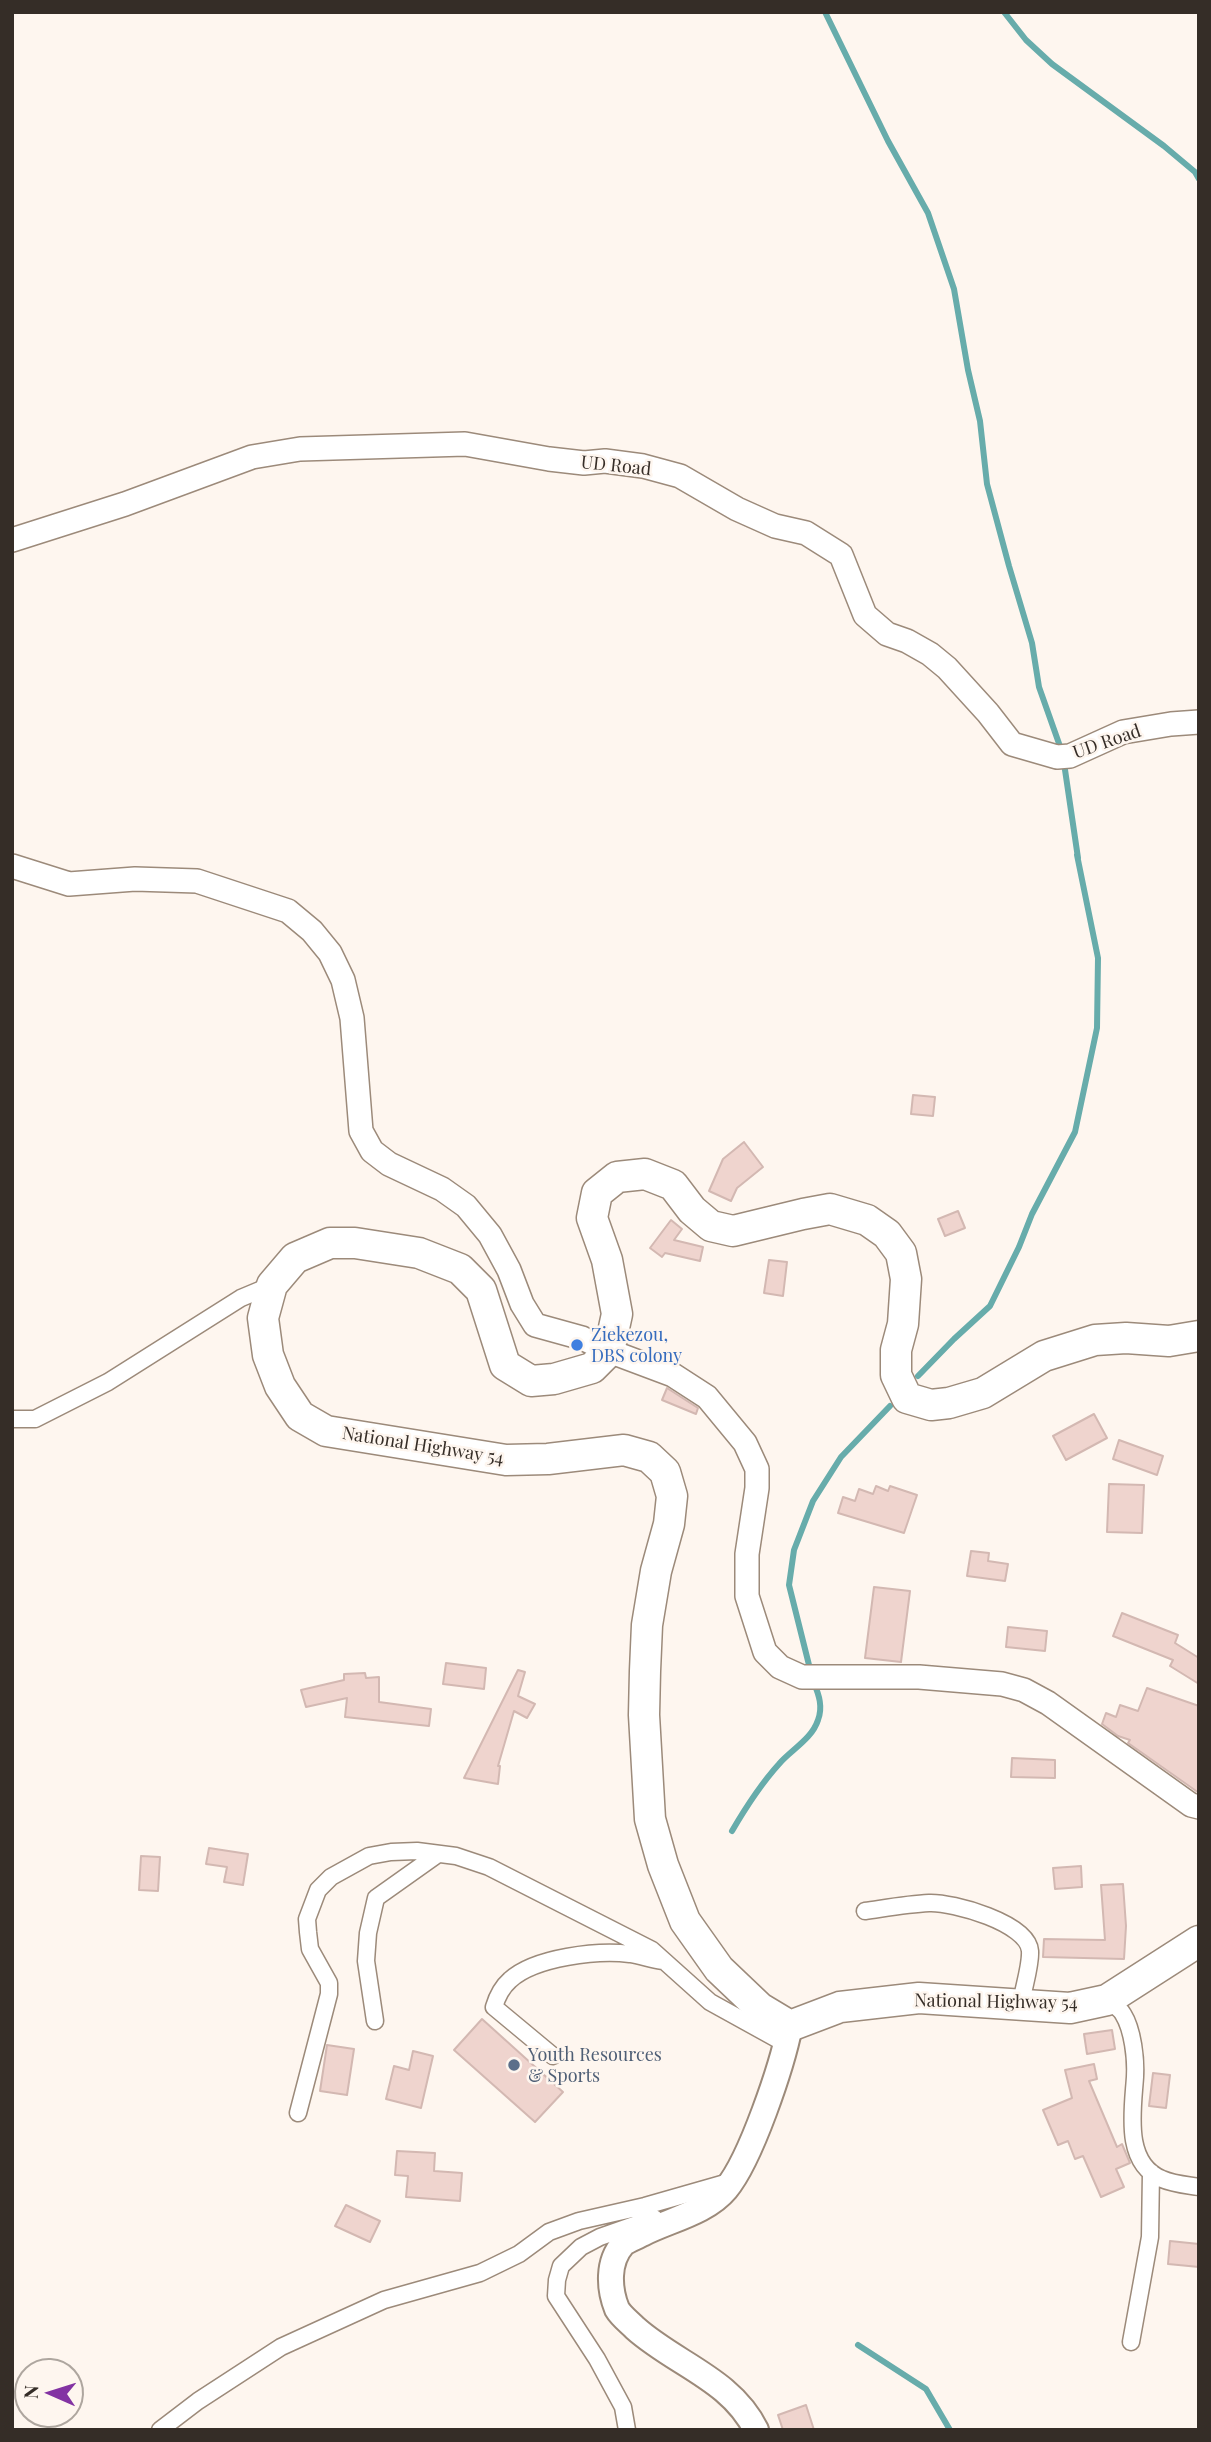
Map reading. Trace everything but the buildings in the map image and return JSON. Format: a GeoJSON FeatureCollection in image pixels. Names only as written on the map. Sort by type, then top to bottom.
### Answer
{"type":"FeatureCollection","features":[{"type":"Feature","properties":{"kind":"highway"},"geometry":{"type":"LineString","coordinates":[[610,1352],[617,1314],[607,1260],[592,1218],[597,1193],[617,1177],[645,1174],[673,1185],[692,1210],[711,1226],[733,1231],[830,1209],[867,1220],[887,1234],[901,1253],[906,1279],[903,1324],[896,1350],[895,1375],[907,1398],[931,1405],[983,1393],[1044,1356],[1082,1343],[1126,1338],[1169,1341],[1199,1336]]}},
{"type":"Feature","properties":{"kind":"highway","name":"National Highway 54"},"geometry":{"type":"LineString","coordinates":[[610,1352],[592,1368],[554,1379],[531,1381],[505,1365],[481,1290],[460,1269],[419,1253],[355,1243],[330,1243],[295,1258],[272,1285],[263,1318],[268,1355],[280,1386],[300,1416],[326,1432],[506,1460],[548,1459],[624,1450],[649,1457],[666,1472],[671,1496],[669,1524],[656,1571],[647,1625],[644,1715],[650,1819],[663,1865],[685,1921],[719,1969],[788,2035],[840,2007],[919,1998],[1070,2008],[1107,2000],[1199,1941]]}},
{"type":"Feature","properties":{"kind":"main road"},"geometry":{"type":"LineString","coordinates":[[755,2430],[749,2417],[721,2386],[645,2336],[618,2312],[609,2285],[614,2262],[624,2244],[707,2203],[724,2191],[732,2181],[752,2140],[788,2035]]}},
{"type":"Feature","properties":{"kind":"street","name":"UD Road"},"geometry":{"type":"LineString","coordinates":[[12,540],[125,504],[252,457],[300,449],[466,444],[549,459],[584,463],[605,461],[643,466],[680,476],[737,509],[775,526],[806,533],[841,555],[865,615],[887,634],[930,654],[947,668],[1012,744],[1057,757],[1069,756],[1123,732],[1199,722]]}},
{"type":"Feature","properties":{"kind":"street"},"geometry":{"type":"LineString","coordinates":[[12,866],[69,884],[135,879],[197,881],[288,911],[312,931],[330,954],[343,979],[352,1018],[361,1131],[372,1151],[389,1164],[442,1189],[466,1206],[490,1235],[534,1325],[582,1338],[610,1352],[673,1375],[707,1397],[745,1443],[757,1469],[757,1488],[747,1554],[747,1596],[765,1652],[780,1667],[802,1677],[919,1677],[1002,1684],[1024,1690],[1048,1703],[1191,1805],[1199,1807]]}},
{"type":"Feature","properties":{"kind":"street"},"geometry":{"type":"LineString","coordinates":[[12,1419],[35,1419],[107,1382],[241,1297],[272,1285]]}},
{"type":"Feature","properties":{"kind":"street"},"geometry":{"type":"LineString","coordinates":[[298,2113],[329,1994],[329,1983],[310,1949],[307,1919],[318,1890],[331,1877],[369,1856],[391,1852],[456,1856],[489,1867],[652,1950],[710,2002],[788,2035]]}},
{"type":"Feature","properties":{"kind":"street"},"geometry":{"type":"LineString","coordinates":[[375,2021],[366,1961],[368,1933],[376,1898],[438,1854]]}},
{"type":"Feature","properties":{"kind":"street"},"geometry":{"type":"LineString","coordinates":[[865,1911],[932,1903],[964,1908],[1015,1928],[1026,1938],[1030,1951],[1021,2004]]}},
{"type":"Feature","properties":{"kind":"street"},"geometry":{"type":"LineString","coordinates":[[553,2056],[494,2007],[497,1996],[511,1979],[535,1966],[577,1955],[628,1954],[668,1962]]}},
{"type":"Feature","properties":{"kind":"street"},"geometry":{"type":"LineString","coordinates":[[1107,2000],[1123,2012],[1131,2038],[1135,2074],[1132,2128],[1140,2158],[1151,2172],[1161,2179],[1199,2187]]}},
{"type":"Feature","properties":{"kind":"street"},"geometry":{"type":"LineString","coordinates":[[1131,2342],[1150,2237],[1151,2172]]}},
{"type":"Feature","properties":{"kind":"street"},"geometry":{"type":"LineString","coordinates":[[160,2430],[198,2401],[281,2347],[384,2300],[480,2273],[519,2254],[549,2232],[579,2221],[645,2206],[732,2181]]}},
{"type":"Feature","properties":{"kind":"street"},"geometry":{"type":"LineString","coordinates":[[627,2430],[623,2407],[592,2350],[556,2296],[561,2266],[580,2247],[600,2237],[640,2222],[707,2203]]}},
{"type":"Feature","properties":{"kind":"waterway"},"geometry":{"type":"LineString","coordinates":[[825,12],[888,141],[928,213],[954,289],[980,421],[987,484],[1032,643],[1039,687],[1062,752]]}},
{"type":"Feature","properties":{"kind":"waterway"},"geometry":{"type":"LineString","coordinates":[[1004,12],[1026,40],[1052,64],[1164,146],[1195,172],[1199,179]]}},
{"type":"Feature","properties":{"kind":"waterway"},"geometry":{"type":"LineString","coordinates":[[1064,763],[1078,858]]}},
{"type":"Feature","properties":{"kind":"waterway"},"geometry":{"type":"LineString","coordinates":[[918,1376],[990,1306],[1032,1214],[1075,1132],[1097,1028],[1098,958],[1077,855]]}},
{"type":"Feature","properties":{"kind":"waterway"},"geometry":{"type":"LineString","coordinates":[[811,1673],[789,1585],[794,1550],[813,1501],[841,1457],[890,1406]]}},
{"type":"Feature","properties":{"kind":"waterway"},"geometry":{"type":"LineString","coordinates":[[732,1831],[766,1780],[815,1727],[820,1706],[814,1683]]}},
{"type":"Feature","properties":{"kind":"waterway"},"geometry":{"type":"LineString","coordinates":[[858,2345],[926,2389],[950,2430]]}},
{"type":"Feature","properties":{"kind":"place","name":"Ziekezou, DBS colony"},"geometry":{"type":"Point","coordinates":[577,1345]}},
{"type":"Feature","properties":{"kind":"place","name":"Youth Resources & Sports"},"geometry":{"type":"Point","coordinates":[514,2065]}}]}
